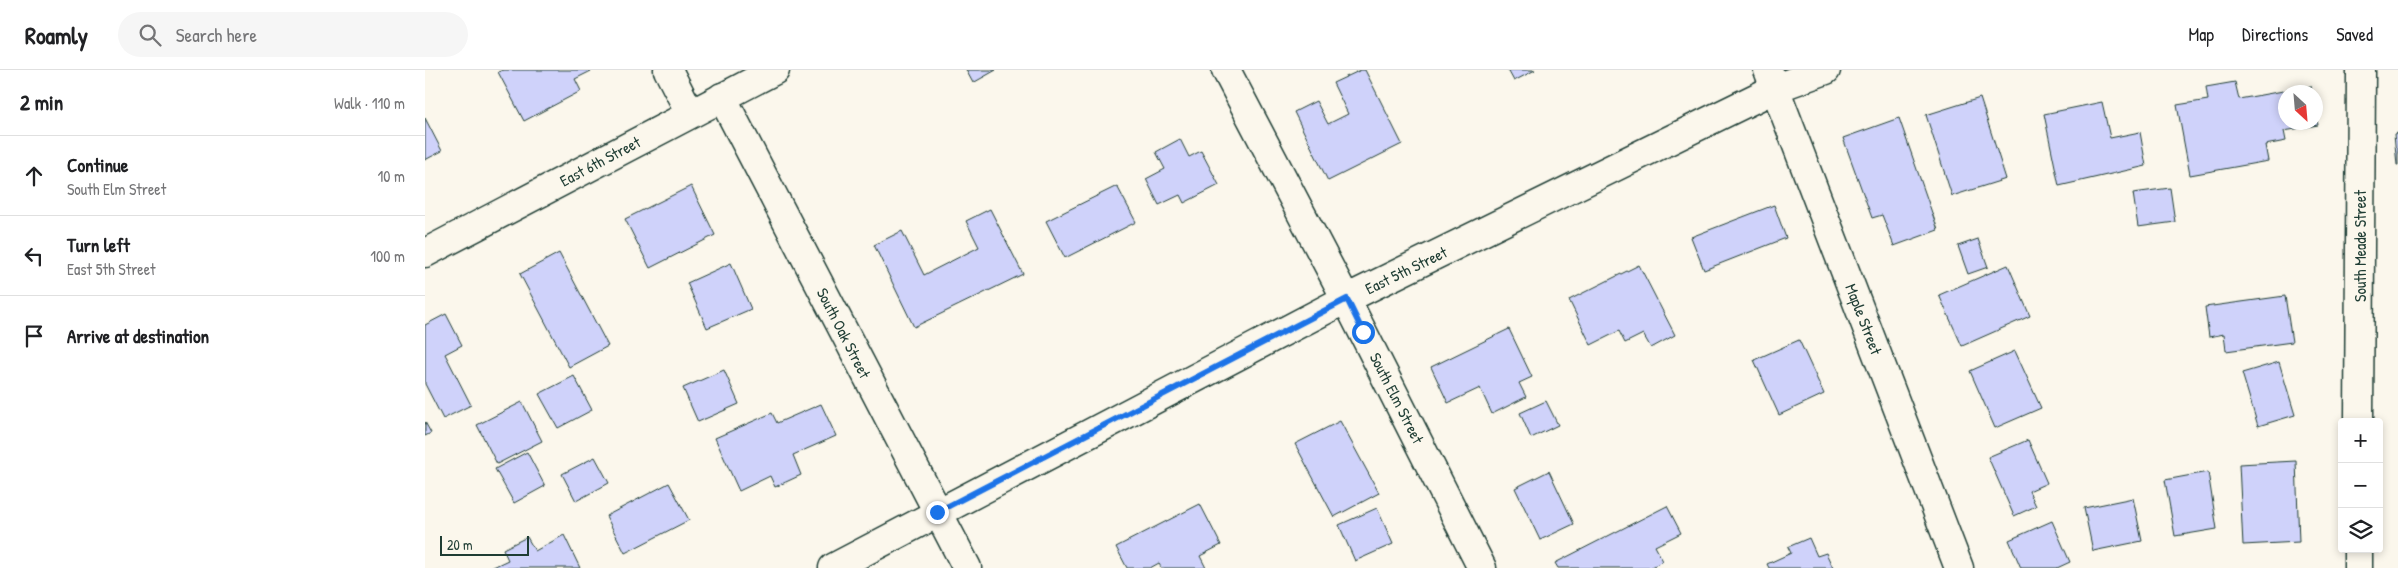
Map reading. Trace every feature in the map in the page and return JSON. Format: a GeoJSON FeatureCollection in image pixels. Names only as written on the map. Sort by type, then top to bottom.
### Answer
{"type":"FeatureCollection","features":[{"type":"Feature","properties":{"kind":"street"},"geometry":{"type":"LineString","coordinates":[[668,70],[690,113]]}},
{"type":"Feature","properties":{"kind":"street","name":"East 6th Street"},"geometry":{"type":"LineString","coordinates":[[425,253],[775,70]]}},
{"type":"Feature","properties":{"kind":"street","name":"South Elm Street"},"geometry":{"type":"LineString","coordinates":[[1226,70],[1347,299],[1482,568]]}},
{"type":"Feature","properties":{"kind":"street","name":"East 5th Street"},"geometry":{"type":"LineString","coordinates":[[833,568],[937,512],[1772,79],[1825,70]]}},
{"type":"Feature","properties":{"kind":"street","name":"South Meade Street"},"geometry":{"type":"LineString","coordinates":[[2359,418],[2361,70]]}},
{"type":"Feature","properties":{"kind":"street","name":"Maple Street"},"geometry":{"type":"LineString","coordinates":[[1772,79],[1959,568]]}},
{"type":"Feature","properties":{"kind":"street","name":"South Oak Street"},"geometry":{"type":"LineString","coordinates":[[722,97],[967,568]]}},
{"type":"Feature","properties":{"kind":"street"},"geometry":{"type":"LineString","coordinates":[[2358,553],[2358,568]]}},
{"type":"Feature","properties":{"kind":"building"},"geometry":{"type":"Polygon","coordinates":[[[503,70],[593,70],[575,79],[581,91],[524,121],[498,72],[503,70]]]}},
{"type":"Feature","properties":{"kind":"building"},"geometry":{"type":"Polygon","coordinates":[[[966,70],[996,70],[973,83],[966,70]]]}},
{"type":"Feature","properties":{"kind":"building"},"geometry":{"type":"Polygon","coordinates":[[[1361,70],[1365,70],[1402,144],[1328,181],[1294,112],[1316,101],[1328,124],[1348,114],[1333,83],[1361,70]]]}},
{"type":"Feature","properties":{"kind":"building"},"geometry":{"type":"Polygon","coordinates":[[[1508,70],[1535,70],[1514,81],[1508,70]]]}},
{"type":"Feature","properties":{"kind":"building"},"geometry":{"type":"Polygon","coordinates":[[[2235,82],[2239,99],[2278,92],[2278,130],[2290,130],[2284,131],[2286,141],[2265,145],[2268,161],[2190,175],[2177,105],[2208,100],[2206,87],[2235,82]]]}},
{"type":"Feature","properties":{"kind":"building"},"geometry":{"type":"Polygon","coordinates":[[[1980,98],[2006,179],[1952,196],[1926,115],[1980,98]]]}},
{"type":"Feature","properties":{"kind":"building"},"geometry":{"type":"Polygon","coordinates":[[[2102,102],[2110,138],[2140,132],[2146,166],[2059,186],[2044,114],[2102,102]]]}},
{"type":"Feature","properties":{"kind":"building"},"geometry":{"type":"Polygon","coordinates":[[[425,118],[442,151],[425,160],[425,118]]]}},
{"type":"Feature","properties":{"kind":"building"},"geometry":{"type":"Polygon","coordinates":[[[1899,118],[1938,230],[1894,246],[1882,215],[1872,218],[1843,138],[1899,118]]]}},
{"type":"Feature","properties":{"kind":"building"},"geometry":{"type":"Polygon","coordinates":[[[2398,133],[2398,165],[2397,165],[2394,134],[2398,133]]]}},
{"type":"Feature","properties":{"kind":"building"},"geometry":{"type":"Polygon","coordinates":[[[1180,139],[1189,157],[1201,151],[1219,185],[1184,203],[1180,195],[1159,205],[1146,179],[1165,169],[1156,152],[1180,139]]]}},
{"type":"Feature","properties":{"kind":"building"},"geometry":{"type":"Polygon","coordinates":[[[691,186],[715,235],[650,268],[625,219],[691,186]]]}},
{"type":"Feature","properties":{"kind":"building"},"geometry":{"type":"Polygon","coordinates":[[[1117,186],[1136,222],[1065,258],[1046,221],[1117,186]]]}},
{"type":"Feature","properties":{"kind":"building"},"geometry":{"type":"Polygon","coordinates":[[[2170,188],[2175,222],[2138,227],[2133,193],[2170,188]]]}},
{"type":"Feature","properties":{"kind":"building"},"geometry":{"type":"Polygon","coordinates":[[[1774,205],[1786,238],[1704,270],[1691,237],[1774,205]]]}},
{"type":"Feature","properties":{"kind":"building"},"geometry":{"type":"Polygon","coordinates":[[[990,209],[1023,274],[914,327],[874,245],[902,231],[924,275],[979,247],[966,221],[990,209]]]}},
{"type":"Feature","properties":{"kind":"building"},"geometry":{"type":"Polygon","coordinates":[[[1978,239],[1988,267],[1968,274],[1958,246],[1978,239]]]}},
{"type":"Feature","properties":{"kind":"building"},"geometry":{"type":"Polygon","coordinates":[[[559,253],[608,346],[569,367],[520,274],[559,253]]]}},
{"type":"Feature","properties":{"kind":"building"},"geometry":{"type":"Polygon","coordinates":[[[731,263],[751,309],[707,328],[687,283],[731,263]]]}},
{"type":"Feature","properties":{"kind":"building"},"geometry":{"type":"Polygon","coordinates":[[[1639,265],[1675,335],[1651,348],[1643,334],[1625,343],[1619,331],[1591,345],[1569,300],[1639,265]]]}},
{"type":"Feature","properties":{"kind":"building"},"geometry":{"type":"Polygon","coordinates":[[[2008,265],[2030,316],[1962,346],[1939,295],[2008,265]]]}},
{"type":"Feature","properties":{"kind":"building"},"geometry":{"type":"Polygon","coordinates":[[[2285,296],[2292,342],[2226,351],[2224,334],[2209,337],[2205,307],[2285,296]]]}},
{"type":"Feature","properties":{"kind":"building"},"geometry":{"type":"Polygon","coordinates":[[[446,314],[462,345],[445,354],[471,405],[443,419],[425,384],[425,325],[446,314]]]}},
{"type":"Feature","properties":{"kind":"building"},"geometry":{"type":"Polygon","coordinates":[[[1509,329],[1532,377],[1519,383],[1526,397],[1492,414],[1480,388],[1448,403],[1431,367],[1509,329]]]}},
{"type":"Feature","properties":{"kind":"building"},"geometry":{"type":"Polygon","coordinates":[[[1799,340],[1824,394],[1779,415],[1754,360],[1799,340]]]}},
{"type":"Feature","properties":{"kind":"building"},"geometry":{"type":"Polygon","coordinates":[[[2015,351],[2041,408],[1995,428],[1970,371],[2015,351]]]}},
{"type":"Feature","properties":{"kind":"building"},"geometry":{"type":"Polygon","coordinates":[[[2279,362],[2295,415],[2258,426],[2242,373],[2279,362]]]}},
{"type":"Feature","properties":{"kind":"building"},"geometry":{"type":"Polygon","coordinates":[[[724,370],[739,404],[698,422],[683,388],[724,370]]]}},
{"type":"Feature","properties":{"kind":"building"},"geometry":{"type":"Polygon","coordinates":[[[574,376],[592,410],[558,428],[539,394],[574,376]]]}},
{"type":"Feature","properties":{"kind":"building"},"geometry":{"type":"Polygon","coordinates":[[[1546,401],[1558,425],[1531,438],[1520,413],[1546,401]]]}},
{"type":"Feature","properties":{"kind":"building"},"geometry":{"type":"Polygon","coordinates":[[[522,402],[542,441],[497,464],[477,425],[522,402]]]}},
{"type":"Feature","properties":{"kind":"building"},"geometry":{"type":"Polygon","coordinates":[[[821,404],[836,436],[793,455],[801,475],[775,487],[770,476],[739,491],[715,438],[772,413],[777,423],[821,404]]]}},
{"type":"Feature","properties":{"kind":"building"},"geometry":{"type":"Polygon","coordinates":[[[1340,421],[1379,493],[1334,517],[1295,444],[1340,421]]]}},
{"type":"Feature","properties":{"kind":"building"},"geometry":{"type":"Polygon","coordinates":[[[425,422],[431,433],[425,436],[425,422]]]}},
{"type":"Feature","properties":{"kind":"building"},"geometry":{"type":"Polygon","coordinates":[[[2028,440],[2047,483],[2029,491],[2036,506],[2014,516],[1988,457],[2028,440]]]}},
{"type":"Feature","properties":{"kind":"building"},"geometry":{"type":"Polygon","coordinates":[[[527,452],[545,486],[514,503],[495,469],[527,452]]]}},
{"type":"Feature","properties":{"kind":"building"},"geometry":{"type":"Polygon","coordinates":[[[595,457],[609,483],[576,501],[562,474],[595,457]]]}},
{"type":"Feature","properties":{"kind":"building"},"geometry":{"type":"Polygon","coordinates":[[[2296,461],[2299,542],[2243,545],[2239,464],[2296,461]]]}},
{"type":"Feature","properties":{"kind":"building"},"geometry":{"type":"Polygon","coordinates":[[[1549,471],[1574,524],[1540,540],[1515,488],[1549,471]]]}},
{"type":"Feature","properties":{"kind":"building"},"geometry":{"type":"Polygon","coordinates":[[[2208,472],[2217,529],[2175,536],[2165,480],[2208,472]]]}},
{"type":"Feature","properties":{"kind":"building"},"geometry":{"type":"Polygon","coordinates":[[[669,483],[689,520],[625,553],[606,516],[669,483]]]}},
{"type":"Feature","properties":{"kind":"building"},"geometry":{"type":"Polygon","coordinates":[[[2133,498],[2142,541],[2093,551],[2084,508],[2133,498]]]}},
{"type":"Feature","properties":{"kind":"building"},"geometry":{"type":"Polygon","coordinates":[[[1200,504],[1221,545],[1200,556],[1206,568],[1161,568],[1159,563],[1150,568],[1127,568],[1116,547],[1200,504]]]}},
{"type":"Feature","properties":{"kind":"building"},"geometry":{"type":"Polygon","coordinates":[[[1667,506],[1681,533],[1655,546],[1663,561],[1650,568],[1558,568],[1555,563],[1667,506]]]}},
{"type":"Feature","properties":{"kind":"building"},"geometry":{"type":"Polygon","coordinates":[[[1377,508],[1393,544],[1355,561],[1339,525],[1377,508]]]}},
{"type":"Feature","properties":{"kind":"building"},"geometry":{"type":"Polygon","coordinates":[[[2052,521],[2070,562],[2057,568],[2021,568],[2009,540],[2052,521]]]}},
{"type":"Feature","properties":{"kind":"building"},"geometry":{"type":"Polygon","coordinates":[[[564,535],[580,568],[491,568],[508,560],[503,549],[527,537],[535,551],[564,535]]]}},
{"type":"Feature","properties":{"kind":"building"},"geometry":{"type":"Polygon","coordinates":[[[1809,538],[1817,556],[1826,553],[1833,568],[1769,568],[1767,564],[1791,553],[1788,547],[1809,538]]]}},
{"type":"Feature","properties":{"kind":"route"},"geometry":{"type":"LineString","coordinates":[[937,512],[1347,299],[1363,332]]}}]}
